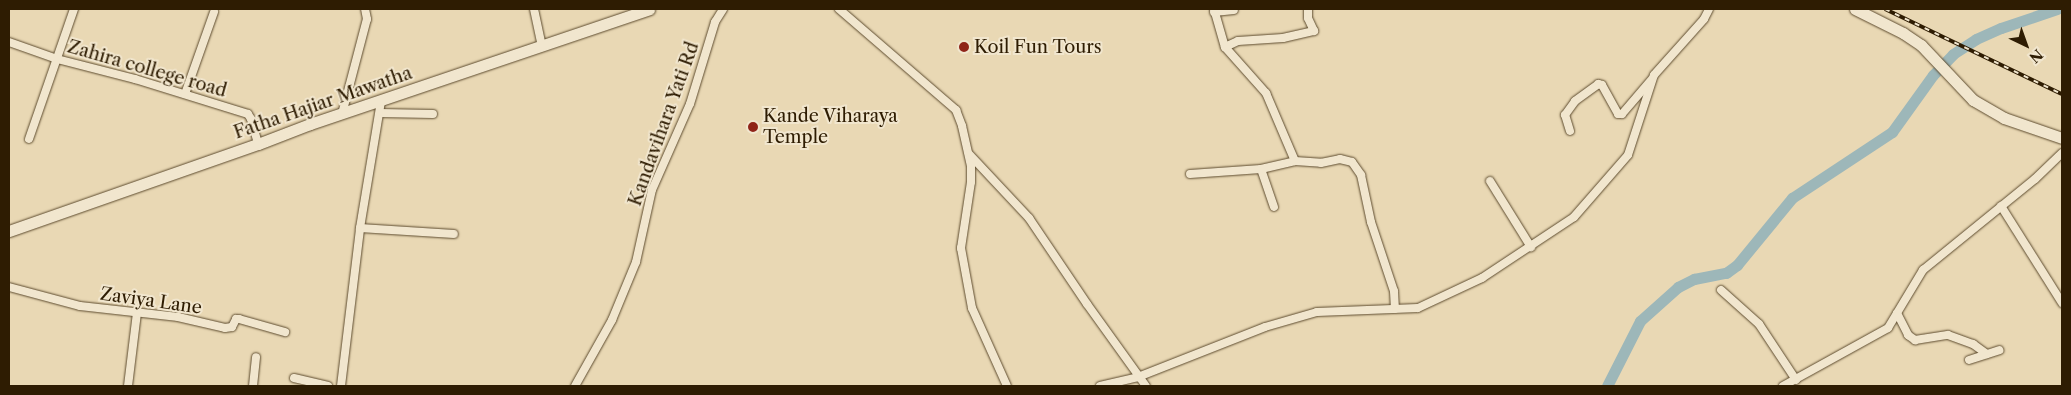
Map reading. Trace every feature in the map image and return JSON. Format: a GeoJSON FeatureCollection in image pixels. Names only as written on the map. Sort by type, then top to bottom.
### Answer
{"type":"FeatureCollection","features":[{"type":"Feature","properties":{"kind":"street"},"geometry":{"type":"LineString","coordinates":[[29,139],[74,9]]}},
{"type":"Feature","properties":{"kind":"street"},"geometry":{"type":"LineString","coordinates":[[342,114],[367,19],[365,9]]}},
{"type":"Feature","properties":{"kind":"street"},"geometry":{"type":"LineString","coordinates":[[534,9],[542,46]]}},
{"type":"Feature","properties":{"kind":"street","name":"Fatha Hajiar Mawatha"},"geometry":{"type":"LineString","coordinates":[[9,231],[310,124],[649,9]]}},
{"type":"Feature","properties":{"kind":"street","name":"Kandavihara Yati Rd"},"geometry":{"type":"LineString","coordinates":[[575,386],[612,320],[636,262],[652,190],[690,104],[715,22],[723,9]]}},
{"type":"Feature","properties":{"kind":"street"},"geometry":{"type":"LineString","coordinates":[[839,9],[956,110],[962,126],[970,166],[971,182],[961,248],[972,308],[1006,386]]}},
{"type":"Feature","properties":{"kind":"street"},"geometry":{"type":"LineString","coordinates":[[1225,47],[1238,42],[1283,38],[1314,31],[1308,18],[1308,9]]}},
{"type":"Feature","properties":{"kind":"street"},"geometry":{"type":"LineString","coordinates":[[1570,131],[1565,115],[1575,101],[1598,84],[1602,84],[1618,114],[1622,114],[1704,19],[1709,9]]}},
{"type":"Feature","properties":{"kind":"street"},"geometry":{"type":"LineString","coordinates":[[1855,9],[1903,33],[1921,45],[1973,100],[2004,118],[2062,138]]}},
{"type":"Feature","properties":{"kind":"street"},"geometry":{"type":"LineString","coordinates":[[1234,10],[1214,10],[1225,47],[1266,93],[1295,161]]}},
{"type":"Feature","properties":{"kind":"street"},"geometry":{"type":"LineString","coordinates":[[185,94],[214,12]]}},
{"type":"Feature","properties":{"kind":"street","name":"Zahira college road"},"geometry":{"type":"LineString","coordinates":[[9,42],[57,59],[185,94],[248,114],[258,144]]}},
{"type":"Feature","properties":{"kind":"street"},"geometry":{"type":"LineString","coordinates":[[1100,386],[1138,377],[1264,327],[1317,312],[1418,308],[1482,278],[1574,218],[1628,155],[1654,75]]}},
{"type":"Feature","properties":{"kind":"street"},"geometry":{"type":"LineString","coordinates":[[341,386],[360,228],[381,101]]}},
{"type":"Feature","properties":{"kind":"street"},"geometry":{"type":"LineString","coordinates":[[380,113],[433,114]]}},
{"type":"Feature","properties":{"kind":"street"},"geometry":{"type":"LineString","coordinates":[[967,153],[1030,218],[1146,386]]}},
{"type":"Feature","properties":{"kind":"street"},"geometry":{"type":"LineString","coordinates":[[1783,386],[1888,328],[1924,270],[2002,206],[2062,153]]}},
{"type":"Feature","properties":{"kind":"street"},"geometry":{"type":"LineString","coordinates":[[1190,174],[1261,169],[1295,161],[1321,163],[1340,159],[1352,162],[1361,175],[1372,222],[1394,290],[1395,309]]}},
{"type":"Feature","properties":{"kind":"street"},"geometry":{"type":"LineString","coordinates":[[1261,169],[1274,207]]}},
{"type":"Feature","properties":{"kind":"street"},"geometry":{"type":"LineString","coordinates":[[1490,181],[1531,247]]}},
{"type":"Feature","properties":{"kind":"street"},"geometry":{"type":"LineString","coordinates":[[2002,206],[2062,303]]}},
{"type":"Feature","properties":{"kind":"street"},"geometry":{"type":"LineString","coordinates":[[360,228],[454,234]]}},
{"type":"Feature","properties":{"kind":"street","name":"Zaviya Lane"},"geometry":{"type":"LineString","coordinates":[[9,287],[80,306],[178,317],[225,328],[232,327],[236,319],[239,319],[285,332]]}},
{"type":"Feature","properties":{"kind":"street"},"geometry":{"type":"LineString","coordinates":[[1721,290],[1759,324],[1796,380]]}},
{"type":"Feature","properties":{"kind":"street"},"geometry":{"type":"LineString","coordinates":[[128,386],[137,313]]}},
{"type":"Feature","properties":{"kind":"street"},"geometry":{"type":"LineString","coordinates":[[1897,313],[1908,335],[1915,340],[1948,335],[1973,344],[1988,354]]}},
{"type":"Feature","properties":{"kind":"street"},"geometry":{"type":"LineString","coordinates":[[1969,360],[1999,350]]}},
{"type":"Feature","properties":{"kind":"street"},"geometry":{"type":"LineString","coordinates":[[253,386],[256,357]]}},
{"type":"Feature","properties":{"kind":"street"},"geometry":{"type":"LineString","coordinates":[[294,378],[328,386]]}},
{"type":"Feature","properties":{"kind":"waterway"},"geometry":{"type":"LineString","coordinates":[[1607,386],[1640,321],[1678,287],[1694,279],[1726,273],[1737,265],[1792,198],[1892,132],[1933,75],[1953,54],[1976,39],[2001,28],[2057,9]]}},
{"type":"Feature","properties":{"kind":"railway"},"geometry":{"type":"LineString","coordinates":[[1885,9],[2062,94]]}},
{"type":"Feature","properties":{"kind":"place","name":"Koil Fun Tours"},"geometry":{"type":"Point","coordinates":[964,47]}},
{"type":"Feature","properties":{"kind":"place","name":"Kande Viharaya Temple"},"geometry":{"type":"Point","coordinates":[753,127]}}]}
